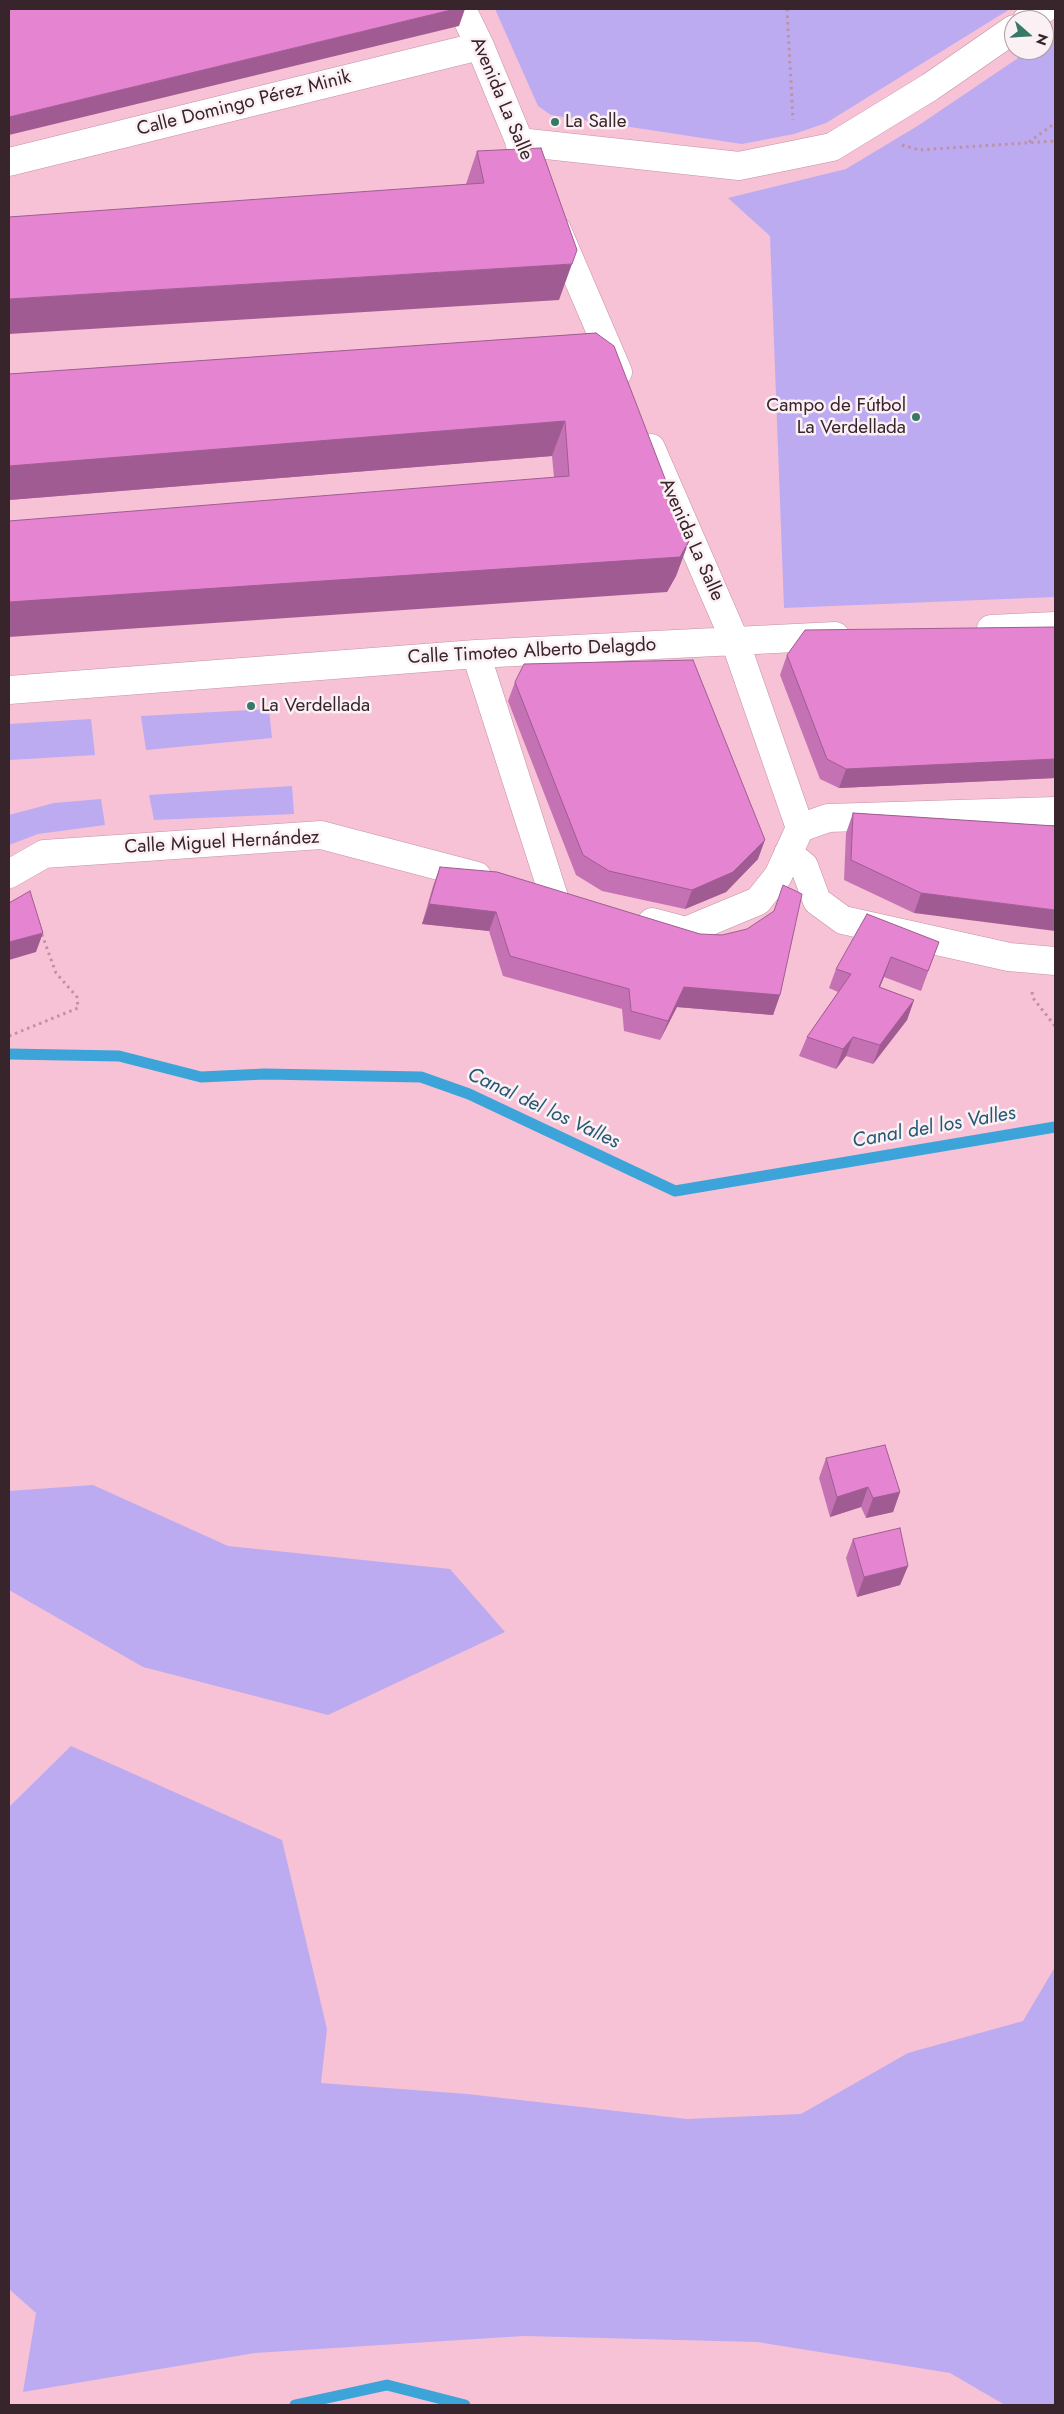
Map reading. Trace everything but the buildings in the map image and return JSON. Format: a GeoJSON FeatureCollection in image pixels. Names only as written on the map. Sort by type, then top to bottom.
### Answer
{"type":"FeatureCollection","features":[{"type":"Feature","properties":{"kind":"street","name":"Avenida La Salle"},"geometry":{"type":"LineString","coordinates":[[462,9],[480,46],[519,142],[630,398]]}},
{"type":"Feature","properties":{"kind":"street"},"geometry":{"type":"LineString","coordinates":[[519,142],[739,166],[832,146],[930,87],[1004,36]]}},
{"type":"Feature","properties":{"kind":"street","name":"Calle Domingo Pérez Minik"},"geometry":{"type":"LineString","coordinates":[[9,162],[480,46]]}},
{"type":"Feature","properties":{"kind":"street"},"geometry":{"type":"LineString","coordinates":[[574,342],[602,335]]}},
{"type":"Feature","properties":{"kind":"street","name":"Avenida La Salle"},"geometry":{"type":"LineString","coordinates":[[641,425],[735,641],[800,828]]}},
{"type":"Feature","properties":{"kind":"street"},"geometry":{"type":"LineString","coordinates":[[968,630],[1055,626]]}},
{"type":"Feature","properties":{"kind":"street","name":"Calle Timoteo Alberto Delagdo"},"geometry":{"type":"LineString","coordinates":[[9,690],[476,654],[861,635]]}},
{"type":"Feature","properties":{"kind":"street"},"geometry":{"type":"LineString","coordinates":[[476,654],[554,897]]}},
{"type":"Feature","properties":{"kind":"street"},"geometry":{"type":"LineString","coordinates":[[629,916],[686,931],[758,901],[778,876],[800,828],[828,818],[1055,811]]}},
{"type":"Feature","properties":{"kind":"street","name":"Calle Miguel Hernández"},"geometry":{"type":"LineString","coordinates":[[9,874],[44,854],[321,835],[498,882]]}},
{"type":"Feature","properties":{"kind":"street"},"geometry":{"type":"LineString","coordinates":[[788,853],[804,866],[817,901],[843,920],[1009,957],[1055,961]]}},
{"type":"Feature","properties":{"kind":"street"},"geometry":{"type":"LineString","coordinates":[[526,889],[582,904]]}},
{"type":"Feature","properties":{"kind":"path"},"geometry":{"type":"LineString","coordinates":[[786,9],[795,154]]}},
{"type":"Feature","properties":{"kind":"path"},"geometry":{"type":"LineString","coordinates":[[1029,143],[1055,122]]}},
{"type":"Feature","properties":{"kind":"path"},"geometry":{"type":"LineString","coordinates":[[859,130],[889,142],[918,150],[1055,140]]}},
{"type":"Feature","properties":{"kind":"path"},"geometry":{"type":"LineString","coordinates":[[9,1036],[78,1008],[77,997],[56,973],[40,928]]}},
{"type":"Feature","properties":{"kind":"shaded area"},"geometry":{"type":"Polygon","coordinates":[[[495,9],[1010,9],[1004,10],[1004,13],[826,123],[794,134],[742,144],[551,115],[538,106],[495,9]]]}},
{"type":"Feature","properties":{"kind":"shaded area","name":"Campo de Fútbol La Verdellada"},"geometry":{"type":"Polygon","coordinates":[[[1054,34],[1055,597],[784,608],[770,236],[728,198],[846,169],[919,125],[1015,60],[1054,60],[1054,34]]]}},
{"type":"Feature","properties":{"kind":"shaded area"},"geometry":{"type":"Polygon","coordinates":[[[269,709],[272,738],[146,750],[141,716],[269,709]]]}},
{"type":"Feature","properties":{"kind":"shaded area"},"geometry":{"type":"Polygon","coordinates":[[[91,719],[95,755],[9,760],[9,724],[91,719]]]}},
{"type":"Feature","properties":{"kind":"shaded area"},"geometry":{"type":"Polygon","coordinates":[[[292,786],[294,814],[154,820],[149,795],[292,786]]]}},
{"type":"Feature","properties":{"kind":"shaded area"},"geometry":{"type":"Polygon","coordinates":[[[101,799],[105,825],[38,834],[9,845],[9,815],[54,803],[101,799]]]}},
{"type":"Feature","properties":{"kind":"shaded area"},"geometry":{"type":"Polygon","coordinates":[[[93,1485],[228,1546],[450,1569],[505,1632],[328,1715],[143,1667],[9,1590],[9,1491],[93,1485]]]}},
{"type":"Feature","properties":{"kind":"shaded area"},"geometry":{"type":"Polygon","coordinates":[[[71,1746],[282,1840],[327,2029],[321,2083],[467,2094],[687,2119],[801,2114],[908,2053],[1023,2021],[1055,1967],[1055,2405],[1005,2405],[950,2373],[757,2342],[524,2336],[255,2353],[23,2392],[36,2313],[9,2289],[9,1807],[71,1746]]]}},
{"type":"Feature","properties":{"kind":"waterway","name":"Canal del los Valles"},"geometry":{"type":"LineString","coordinates":[[9,1054],[119,1056],[201,1077],[265,1074],[421,1077],[469,1094],[675,1191],[1055,1127]]}},
{"type":"Feature","properties":{"kind":"waterway"},"geometry":{"type":"LineString","coordinates":[[295,2405],[387,2385],[465,2405]]}},
{"type":"Feature","properties":{"kind":"place","name":"La Salle"},"geometry":{"type":"Point","coordinates":[555,122]}},
{"type":"Feature","properties":{"kind":"place","name":"Campo de Fútbol La Verdellada"},"geometry":{"type":"Point","coordinates":[916,417]}},
{"type":"Feature","properties":{"kind":"place","name":"La Verdellada"},"geometry":{"type":"Point","coordinates":[251,706]}}]}
